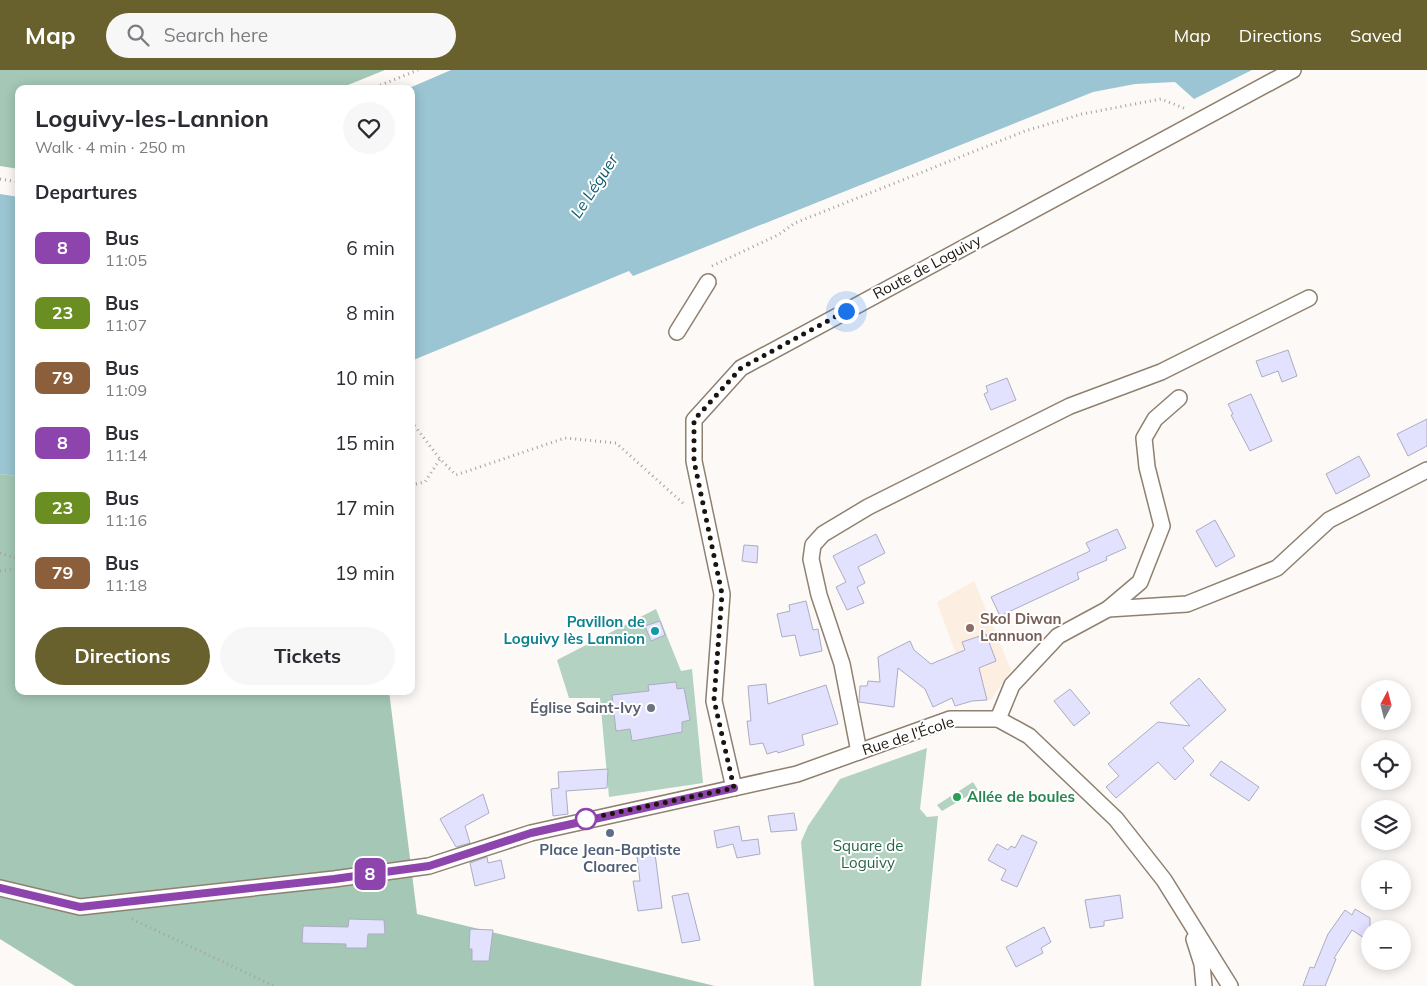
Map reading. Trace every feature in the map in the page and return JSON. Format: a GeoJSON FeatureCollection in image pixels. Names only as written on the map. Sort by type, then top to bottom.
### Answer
{"type":"FeatureCollection","features":[{"type":"Feature","properties":{"kind":"street","name":"Route de Loguivy"},"geometry":{"type":"LineString","coordinates":[[734,788],[714,700],[722,594],[694,461],[694,420],[741,368],[1293,70]]}},
{"type":"Feature","properties":{"kind":"street"},"geometry":{"type":"LineString","coordinates":[[677,332],[708,282]]}},
{"type":"Feature","properties":{"kind":"street"},"geometry":{"type":"LineString","coordinates":[[858,752],[842,664],[819,594],[811,559],[813,545],[822,534],[868,507],[1070,406],[1161,372],[1309,298]]}},
{"type":"Feature","properties":{"kind":"street"},"geometry":{"type":"LineString","coordinates":[[998,719],[1012,685],[1058,636],[1108,609],[1140,582],[1162,526],[1147,467],[1144,438],[1155,419],[1179,398]]}},
{"type":"Feature","properties":{"kind":"street"},"geometry":{"type":"LineString","coordinates":[[1108,609],[1187,604],[1276,568],[1329,520],[1427,470]]}},
{"type":"Feature","properties":{"kind":"street","name":"Rue de l'École"},"geometry":{"type":"LineString","coordinates":[[0,888],[80,907],[334,879],[429,866],[531,833],[797,774],[950,720],[998,719],[1029,736],[1116,819],[1164,880],[1230,986]]}},
{"type":"Feature","properties":{"kind":"street"},"geometry":{"type":"LineString","coordinates":[[1164,880],[1192,933],[1202,964],[1204,986]]}},
{"type":"Feature","properties":{"kind":"path"},"geometry":{"type":"LineString","coordinates":[[381,85],[418,70]]}},
{"type":"Feature","properties":{"kind":"path"},"geometry":{"type":"LineString","coordinates":[[708,282],[709,268],[778,235],[795,223],[1025,131],[1082,114],[1161,99],[1173,102],[1190,112]]}},
{"type":"Feature","properties":{"kind":"path"},"geometry":{"type":"LineString","coordinates":[[0,179],[15,181]]}},
{"type":"Feature","properties":{"kind":"path"},"geometry":{"type":"LineString","coordinates":[[415,426],[440,459],[456,475],[565,438],[616,443],[706,524]]}},
{"type":"Feature","properties":{"kind":"path"},"geometry":{"type":"LineString","coordinates":[[415,484],[425,482],[440,459]]}},
{"type":"Feature","properties":{"kind":"path"},"geometry":{"type":"LineString","coordinates":[[0,553],[15,558]]}},
{"type":"Feature","properties":{"kind":"path"},"geometry":{"type":"LineString","coordinates":[[0,571],[15,569]]}},
{"type":"Feature","properties":{"kind":"path"},"geometry":{"type":"LineString","coordinates":[[127,917],[274,986]]}},
{"type":"Feature","properties":{"kind":"shaded area","name":"Skol Diwan Lannuon"},"geometry":{"type":"Polygon","coordinates":[[[974,581],[1011,670],[991,700],[987,700],[963,674],[937,602],[974,581]]]}},
{"type":"Feature","properties":{"kind":"green space"},"geometry":{"type":"Polygon","coordinates":[[[0,70],[385,70],[348,85],[15,85],[15,168],[0,166],[0,70]]]}},
{"type":"Feature","properties":{"kind":"green space"},"geometry":{"type":"Polygon","coordinates":[[[0,474],[15,476],[15,695],[390,695],[417,914],[715,986],[75,986],[0,939],[0,474]]]}},
{"type":"Feature","properties":{"kind":"green space"},"geometry":{"type":"Polygon","coordinates":[[[656,609],[681,671],[692,669],[703,783],[609,797],[600,698],[569,698],[557,660],[656,609]]]}},
{"type":"Feature","properties":{"kind":"green space","name":"Square de Loguivy"},"geometry":{"type":"Polygon","coordinates":[[[927,748],[920,809],[927,817],[938,816],[921,986],[814,986],[801,842],[808,826],[840,779],[927,748]]]}},
{"type":"Feature","properties":{"kind":"green space","name":"Allée de boules"},"geometry":{"type":"Polygon","coordinates":[[[973,782],[978,790],[942,811],[937,805],[973,782]]]}},
{"type":"Feature","properties":{"kind":"water","name":"Le Léguer"},"geometry":{"type":"Polygon","coordinates":[[[451,70],[1252,70],[1194,99],[1175,82],[1135,84],[1093,92],[633,276],[629,271],[415,359],[415,86],[451,70]]]}},
{"type":"Feature","properties":{"kind":"water"},"geometry":{"type":"Polygon","coordinates":[[[0,194],[15,196],[15,476],[0,474],[0,194]]]}},
{"type":"Feature","properties":{"kind":"building"},"geometry":{"type":"Polygon","coordinates":[[[1288,350],[1297,376],[1282,382],[1278,371],[1262,377],[1256,361],[1288,350]]]}},
{"type":"Feature","properties":{"kind":"building"},"geometry":{"type":"Polygon","coordinates":[[[1007,378],[1016,400],[991,410],[984,394],[988,392],[986,386],[1007,378]]]}},
{"type":"Feature","properties":{"kind":"building"},"geometry":{"type":"Polygon","coordinates":[[[1251,394],[1272,441],[1250,451],[1231,415],[1233,414],[1228,404],[1251,394]]]}},
{"type":"Feature","properties":{"kind":"building"},"geometry":{"type":"Polygon","coordinates":[[[1427,419],[1427,446],[1408,456],[1397,434],[1427,419]]]}},
{"type":"Feature","properties":{"kind":"building"},"geometry":{"type":"Polygon","coordinates":[[[1359,456],[1370,476],[1336,494],[1326,474],[1359,456]]]}},
{"type":"Feature","properties":{"kind":"building"},"geometry":{"type":"Polygon","coordinates":[[[1215,520],[1235,556],[1216,567],[1196,531],[1215,520]]]}},
{"type":"Feature","properties":{"kind":"building"},"geometry":{"type":"Polygon","coordinates":[[[1117,529],[1126,548],[1106,557],[1107,560],[1077,573],[1079,579],[1000,616],[991,597],[1090,551],[1086,543],[1117,529]]]}},
{"type":"Feature","properties":{"kind":"building"},"geometry":{"type":"Polygon","coordinates":[[[876,534],[885,553],[858,567],[865,583],[857,587],[864,603],[847,610],[836,587],[846,582],[833,556],[876,534]]]}},
{"type":"Feature","properties":{"kind":"building"},"geometry":{"type":"Polygon","coordinates":[[[744,545],[758,546],[757,563],[742,561],[744,545]]]}},
{"type":"Feature","properties":{"kind":"building"},"geometry":{"type":"Polygon","coordinates":[[[806,601],[813,630],[818,629],[822,651],[800,656],[795,635],[782,637],[777,614],[790,611],[789,605],[806,601]]]}},
{"type":"Feature","properties":{"kind":"building","name":"Pavillon de Loguivy lès Lannion"},"geometry":{"type":"Polygon","coordinates":[[[660,621],[665,635],[651,641],[645,626],[660,621]]]}},
{"type":"Feature","properties":{"kind":"building"},"geometry":{"type":"Polygon","coordinates":[[[986,634],[996,661],[979,668],[987,700],[972,701],[955,706],[952,698],[933,707],[925,689],[898,668],[894,707],[859,702],[860,686],[867,686],[868,681],[880,682],[878,657],[910,641],[914,650],[931,664],[965,650],[962,642],[986,634]]]}},
{"type":"Feature","properties":{"kind":"building"},"geometry":{"type":"Polygon","coordinates":[[[1199,678],[1226,710],[1183,748],[1194,761],[1175,780],[1158,762],[1116,798],[1106,787],[1119,776],[1108,764],[1158,722],[1190,726],[1170,703],[1199,678]]]}},
{"type":"Feature","properties":{"kind":"building","name":"Église Saint-Ivy"},"geometry":{"type":"Polygon","coordinates":[[[676,682],[677,689],[684,688],[690,720],[682,722],[682,732],[632,741],[630,729],[616,731],[612,695],[649,691],[648,685],[676,682]]]}},
{"type":"Feature","properties":{"kind":"building"},"geometry":{"type":"Polygon","coordinates":[[[766,684],[768,704],[826,685],[838,724],[802,735],[804,745],[778,753],[777,751],[767,754],[763,743],[750,745],[747,721],[751,721],[748,686],[766,684]]]}},
{"type":"Feature","properties":{"kind":"building"},"geometry":{"type":"Polygon","coordinates":[[[1070,689],[1090,713],[1074,726],[1054,701],[1070,689]]]}},
{"type":"Feature","properties":{"kind":"building"},"geometry":{"type":"Polygon","coordinates":[[[1221,761],[1259,787],[1249,801],[1210,775],[1221,761]]]}},
{"type":"Feature","properties":{"kind":"building"},"geometry":{"type":"Polygon","coordinates":[[[608,769],[607,788],[566,791],[568,814],[553,816],[551,789],[559,788],[558,772],[608,769]]]}},
{"type":"Feature","properties":{"kind":"building"},"geometry":{"type":"Polygon","coordinates":[[[483,794],[489,813],[465,826],[470,843],[456,847],[440,819],[483,794]]]}},
{"type":"Feature","properties":{"kind":"building"},"geometry":{"type":"Polygon","coordinates":[[[794,813],[797,830],[771,832],[768,816],[794,813]]]}},
{"type":"Feature","properties":{"kind":"building"},"geometry":{"type":"Polygon","coordinates":[[[739,826],[742,841],[758,839],[760,854],[737,858],[733,844],[717,848],[714,831],[739,826]]]}},
{"type":"Feature","properties":{"kind":"building"},"geometry":{"type":"Polygon","coordinates":[[[1022,835],[1037,842],[1017,887],[1001,880],[1006,870],[988,860],[997,844],[1008,850],[1011,846],[1015,848],[1022,835]]]}},
{"type":"Feature","properties":{"kind":"building"},"geometry":{"type":"Polygon","coordinates":[[[654,846],[662,908],[638,911],[633,881],[640,881],[636,848],[654,846]]]}},
{"type":"Feature","properties":{"kind":"building"},"geometry":{"type":"Polygon","coordinates":[[[487,857],[488,863],[501,860],[505,878],[475,886],[470,863],[487,857]]]}},
{"type":"Feature","properties":{"kind":"building"},"geometry":{"type":"Polygon","coordinates":[[[688,893],[700,940],[682,943],[672,896],[688,893]]]}},
{"type":"Feature","properties":{"kind":"building"},"geometry":{"type":"Polygon","coordinates":[[[1120,895],[1123,918],[1104,921],[1104,926],[1090,928],[1085,900],[1120,895]]]}},
{"type":"Feature","properties":{"kind":"building"},"geometry":{"type":"Polygon","coordinates":[[[1355,909],[1370,918],[1370,920],[1361,920],[1361,936],[1352,930],[1334,958],[1336,959],[1325,986],[1303,986],[1310,967],[1314,968],[1328,934],[1345,910],[1352,915],[1355,909]]]}},
{"type":"Feature","properties":{"kind":"building"},"geometry":{"type":"Polygon","coordinates":[[[349,919],[384,920],[385,934],[368,934],[367,948],[346,948],[346,944],[302,943],[303,926],[348,927],[349,919]]]}},
{"type":"Feature","properties":{"kind":"building"},"geometry":{"type":"Polygon","coordinates":[[[1044,927],[1051,942],[1041,948],[1043,953],[1016,967],[1006,947],[1044,927]]]}},
{"type":"Feature","properties":{"kind":"building"},"geometry":{"type":"Polygon","coordinates":[[[470,929],[493,930],[489,961],[472,961],[472,949],[469,949],[470,929]]]}},
{"type":"Feature","properties":{"kind":"bus line","name":"8"},"geometry":{"type":"LineString","coordinates":[[0,888],[80,907],[334,879],[429,866],[531,833],[734,788]]}},
{"type":"Feature","properties":{"kind":"place","name":"Skol Diwan Lannuon"},"geometry":{"type":"Point","coordinates":[970,628]}},
{"type":"Feature","properties":{"kind":"place","name":"Pavillon de Loguivy lès Lannion"},"geometry":{"type":"Point","coordinates":[655,631]}},
{"type":"Feature","properties":{"kind":"place","name":"Église Saint-Ivy"},"geometry":{"type":"Point","coordinates":[651,708]}},
{"type":"Feature","properties":{"kind":"place","name":"Allée de boules"},"geometry":{"type":"Point","coordinates":[957,797]}},
{"type":"Feature","properties":{"kind":"place","name":"Place Jean-Baptiste Cloarec"},"geometry":{"type":"Point","coordinates":[610,833]}},
{"type":"Feature","properties":{"kind":"route"},"geometry":{"type":"LineString","coordinates":[[586,819],[734,788],[714,700],[722,594],[694,461],[694,420],[741,368],[846,311]]}}]}
